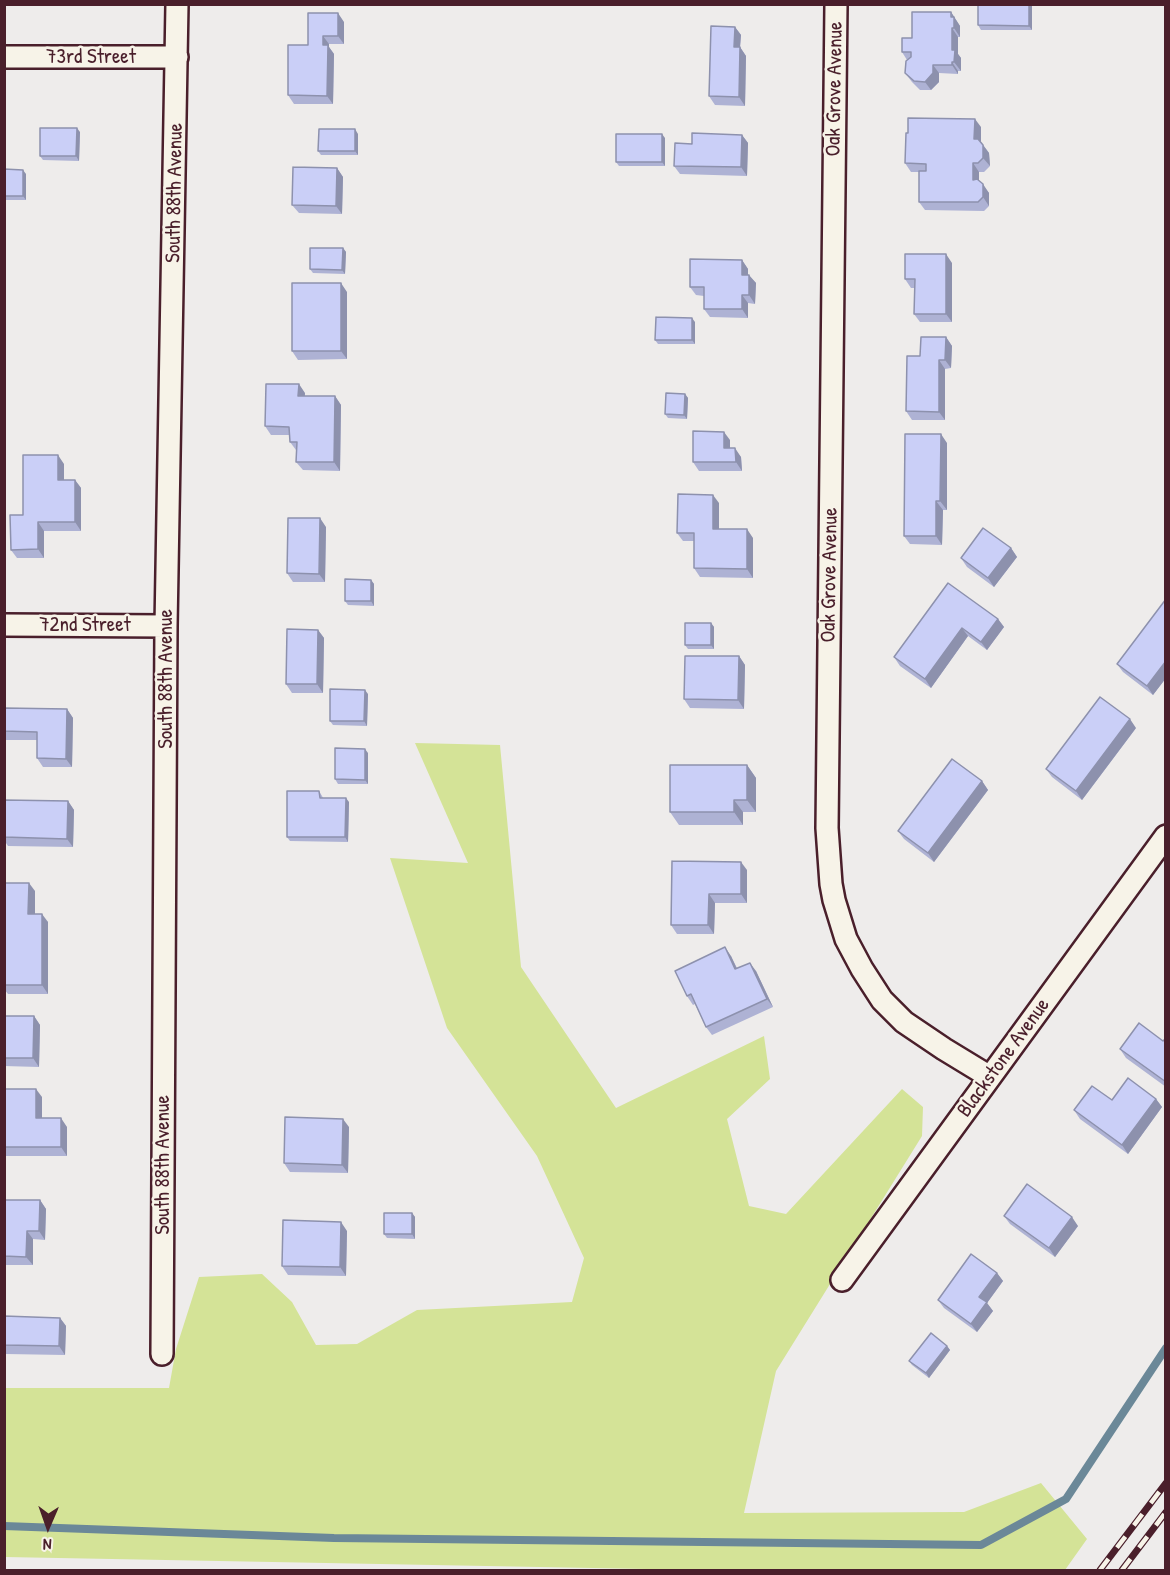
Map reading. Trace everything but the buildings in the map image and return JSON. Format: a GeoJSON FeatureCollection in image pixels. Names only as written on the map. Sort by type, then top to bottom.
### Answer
{"type":"FeatureCollection","features":[{"type":"Feature","properties":{"kind":"street","name":"South 88th Avenue"},"geometry":{"type":"LineString","coordinates":[[162,1354],[166,626],[177,4]]}},
{"type":"Feature","properties":{"kind":"street","name":"Oak Grove Avenue"},"geometry":{"type":"LineString","coordinates":[[836,4],[827,828],[831,884],[846,939],[861,969],[882,1000],[904,1022],[990,1077]]}},
{"type":"Feature","properties":{"kind":"street","name":"73rd Street"},"geometry":{"type":"LineString","coordinates":[[4,57],[177,57]]}},
{"type":"Feature","properties":{"kind":"street","name":"72nd Street"},"geometry":{"type":"LineString","coordinates":[[4,625],[166,626]]}},
{"type":"Feature","properties":{"kind":"street","name":"Blackstone Avenue"},"geometry":{"type":"LineString","coordinates":[[842,1280],[1166,836]]}},
{"type":"Feature","properties":{"kind":"green space"},"geometry":{"type":"Polygon","coordinates":[[[415,743],[500,745],[521,967],[616,1108],[764,1036],[770,1079],[727,1119],[749,1206],[786,1214],[902,1089],[923,1107],[922,1136],[776,1371],[744,1513],[964,1512],[1041,1483],[1087,1539],[1065,1570],[700,1570],[5,1557],[5,1388],[169,1388],[176,1349],[199,1277],[262,1274],[292,1302],[316,1345],[357,1344],[417,1310],[572,1302],[584,1258],[537,1156],[447,1028],[390,858],[468,863],[415,743]]]}},
{"type":"Feature","properties":{"kind":"waterway"},"geometry":{"type":"LineString","coordinates":[[4,1526],[334,1538],[981,1545],[1066,1499],[1166,1348]]}},
{"type":"Feature","properties":{"kind":"railway"},"geometry":{"type":"LineString","coordinates":[[1100,1570],[1166,1483]]}},
{"type":"Feature","properties":{"kind":"railway"},"geometry":{"type":"LineString","coordinates":[[1122,1570],[1166,1512]]}}]}
